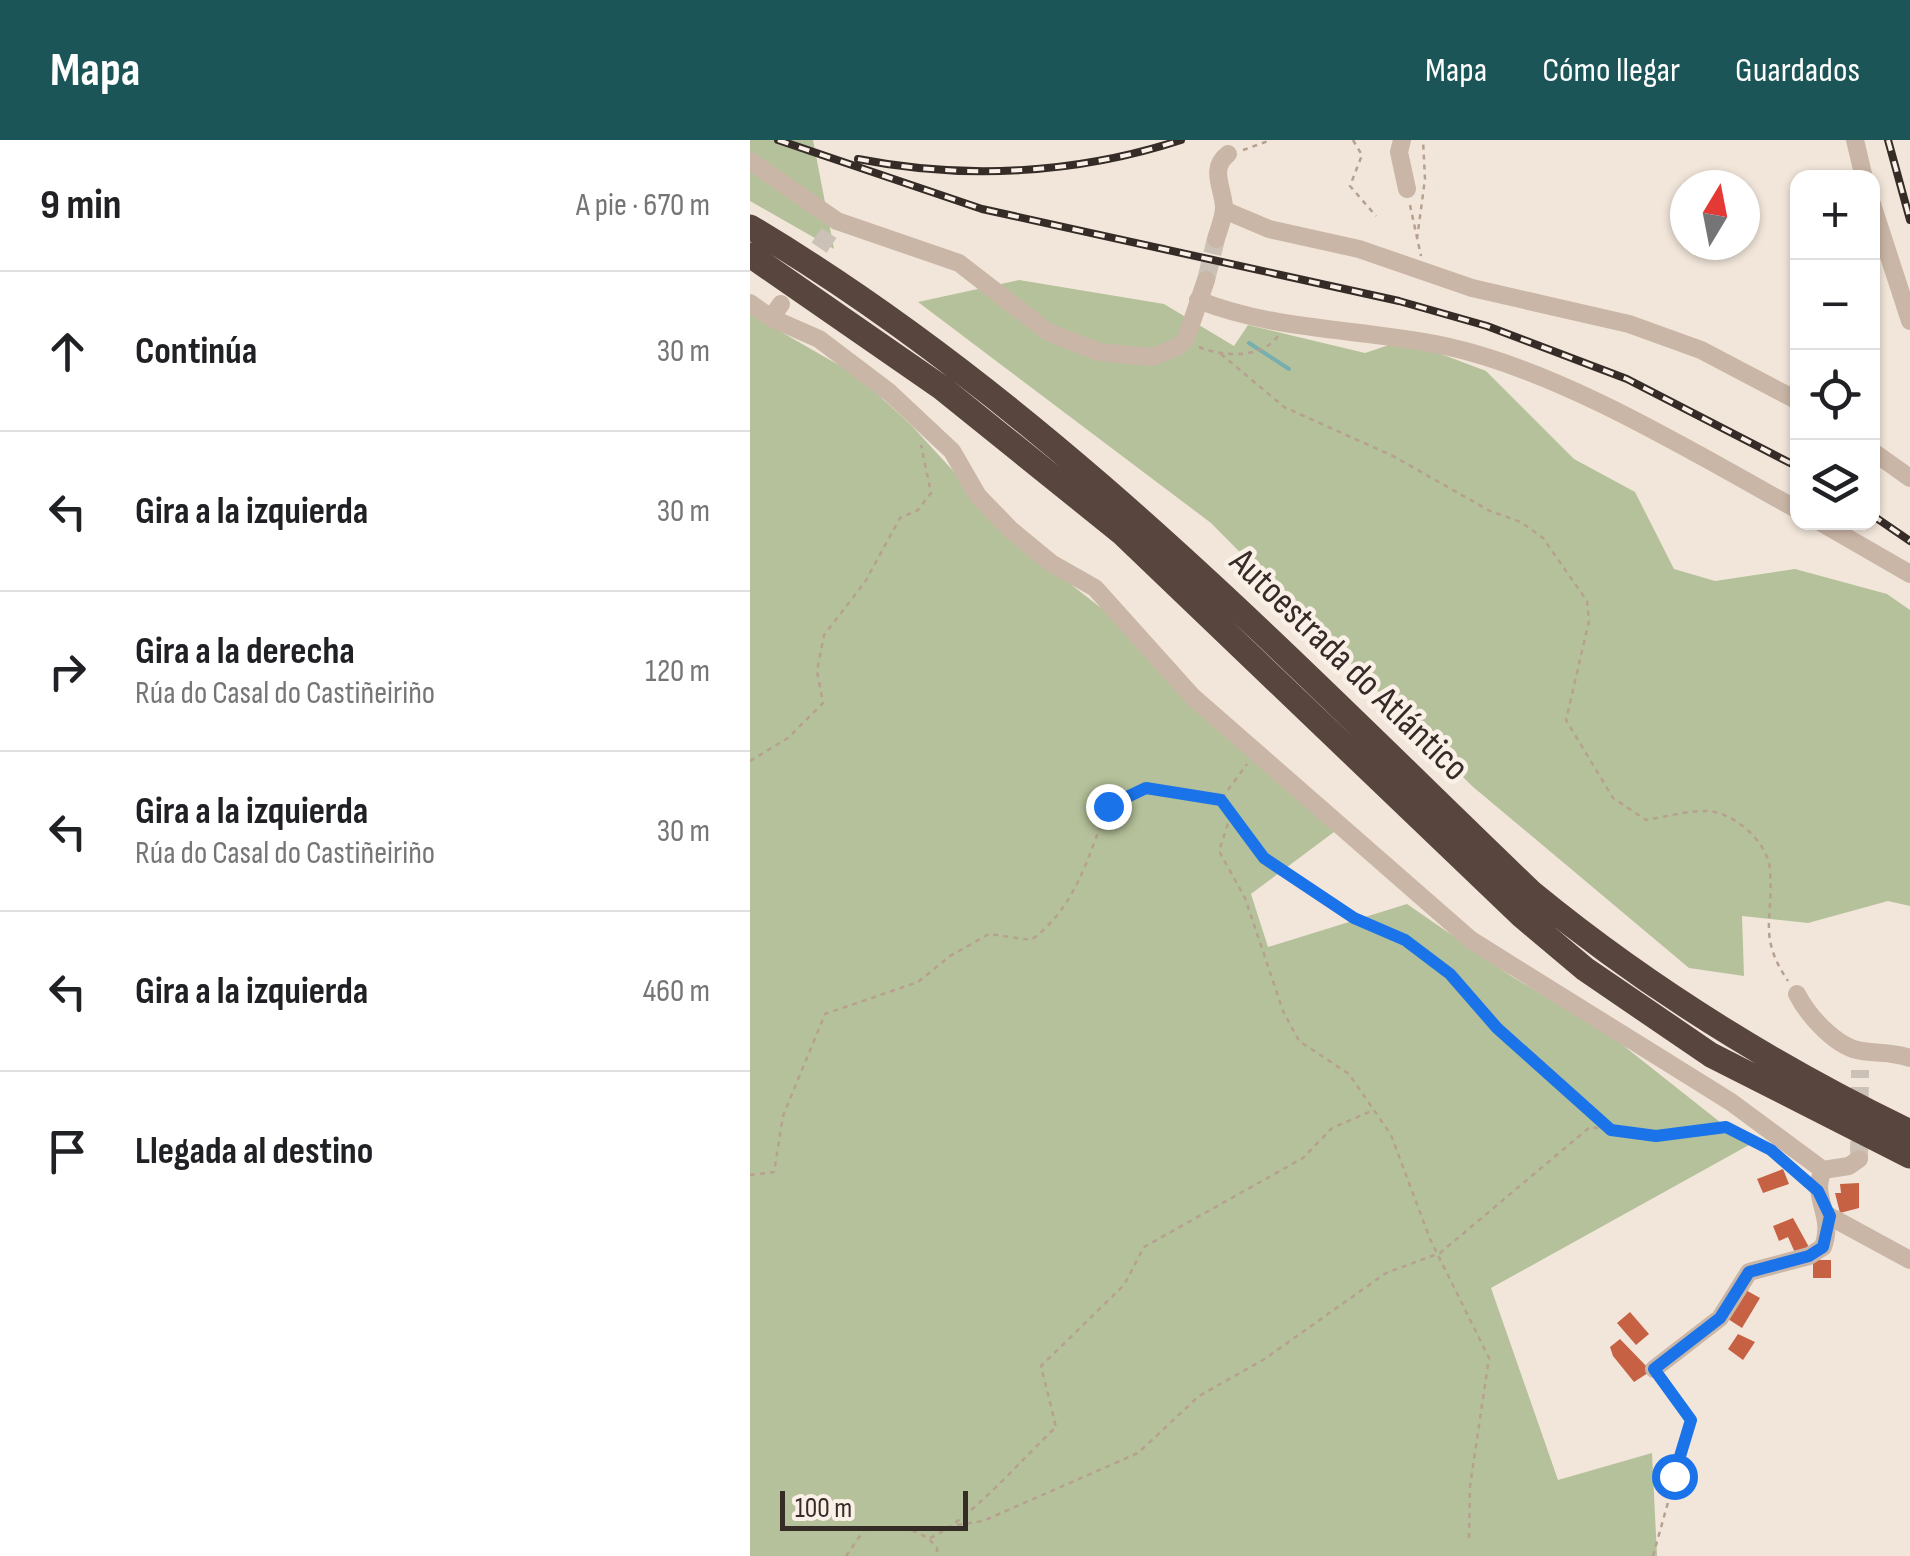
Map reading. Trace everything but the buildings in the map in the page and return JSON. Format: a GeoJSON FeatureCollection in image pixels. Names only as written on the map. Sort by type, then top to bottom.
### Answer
{"type":"FeatureCollection","features":[{"type":"Feature","properties":{"kind":"highway","name":"Autoestrada do Atlántico"},"geometry":{"type":"LineString","coordinates":[[750,228],[954,367],[1135,514],[1260,629],[1532,894],[1595,945],[1800,1078],[1910,1132]]}},
{"type":"Feature","properties":{"kind":"highway","name":"Autoestrada do Atlántico"},"geometry":{"type":"LineString","coordinates":[[750,255],[942,388],[1122,534],[1522,916],[1585,969],[1710,1055],[1910,1156]]}},
{"type":"Feature","properties":{"kind":"street"},"geometry":{"type":"LineString","coordinates":[[1402,140],[1399,152],[1407,189]]}},
{"type":"Feature","properties":{"kind":"street"},"geometry":{"type":"LineString","coordinates":[[1854,140],[1862,170]]}},
{"type":"Feature","properties":{"kind":"street"},"geometry":{"type":"LineString","coordinates":[[1216,238],[1224,210],[1217,172],[1219,161],[1228,154]]}},
{"type":"Feature","properties":{"kind":"street"},"geometry":{"type":"LineString","coordinates":[[750,161],[833,227],[959,263],[1048,332],[1099,352],[1152,357],[1186,339],[1206,280]]}},
{"type":"Feature","properties":{"kind":"street"},"geometry":{"type":"LineString","coordinates":[[1224,210],[1269,229],[1426,270],[1472,288],[1569,307],[1671,338],[1790,397]]}},
{"type":"Feature","properties":{"kind":"street"},"geometry":{"type":"LineString","coordinates":[[1880,229],[1910,321]]}},
{"type":"Feature","properties":{"kind":"street"},"geometry":{"type":"LineString","coordinates":[[750,303],[776,311],[835,350],[918,420],[952,451],[978,496],[1011,530],[1051,563],[1095,588],[1161,664],[1471,940],[1731,1102],[1823,1170],[1849,1166],[1859,1159]]}},
{"type":"Feature","properties":{"kind":"street"},"geometry":{"type":"LineString","coordinates":[[1197,303],[1246,318],[1444,346],[1504,363],[1626,420],[1790,506]]}},
{"type":"Feature","properties":{"kind":"street"},"geometry":{"type":"LineString","coordinates":[[1880,456],[1910,478]]}},
{"type":"Feature","properties":{"kind":"street"},"geometry":{"type":"LineString","coordinates":[[1834,530],[1910,574]]}},
{"type":"Feature","properties":{"kind":"street"},"geometry":{"type":"LineString","coordinates":[[1797,994],[1809,1018],[1860,1061],[1886,1049],[1910,1058]]}},
{"type":"Feature","properties":{"kind":"street"},"geometry":{"type":"LineString","coordinates":[[1823,1170],[1818,1191],[1830,1216],[1910,1260]]}},
{"type":"Feature","properties":{"kind":"street"},"geometry":{"type":"LineString","coordinates":[[1654,1369],[1720,1318],[1749,1272],[1809,1256],[1823,1247],[1830,1216]]}},
{"type":"Feature","properties":{"kind":"path"},"geometry":{"type":"LineString","coordinates":[[1228,154],[1271,140]]}},
{"type":"Feature","properties":{"kind":"path"},"geometry":{"type":"LineString","coordinates":[[1353,140],[1362,155],[1350,186],[1376,216]]}},
{"type":"Feature","properties":{"kind":"path"},"geometry":{"type":"LineString","coordinates":[[1407,189],[1426,270]]}},
{"type":"Feature","properties":{"kind":"path"},"geometry":{"type":"LineString","coordinates":[[1186,339],[1221,354],[1284,407],[1393,456],[1476,504],[1521,522],[1543,538],[1587,601],[1589,621],[1566,720],[1613,798],[1646,820],[1713,811],[1748,827],[1770,867],[1766,908],[1774,959],[1797,994]]}},
{"type":"Feature","properties":{"kind":"path"},"geometry":{"type":"LineString","coordinates":[[1221,354],[1259,352],[1271,346]]}},
{"type":"Feature","properties":{"kind":"path"},"geometry":{"type":"LineString","coordinates":[[750,761],[788,738],[822,704],[817,671],[824,635],[865,582],[900,518],[918,510],[931,493],[918,420]]}},
{"type":"Feature","properties":{"kind":"path"},"geometry":{"type":"LineString","coordinates":[[1221,800],[1256,752]]}},
{"type":"Feature","properties":{"kind":"path"},"geometry":{"type":"LineString","coordinates":[[750,1174],[774,1172],[783,1116],[825,1014],[918,982],[950,956],[990,934],[1030,940],[1043,932],[1071,898],[1108,806],[1146,788],[1221,800],[1264,858],[1354,918],[1405,940],[1450,974],[1497,1028],[1611,1130]]}},
{"type":"Feature","properties":{"kind":"path"},"geometry":{"type":"LineString","coordinates":[[1231,814],[1219,851],[1246,898],[1282,1011],[1299,1041],[1350,1074],[1391,1135],[1489,1358],[1470,1486],[1469,1539]]}},
{"type":"Feature","properties":{"kind":"path"},"geometry":{"type":"LineString","coordinates":[[957,1525],[1056,1427],[1041,1366],[1124,1285],[1144,1247],[1303,1158],[1332,1128],[1375,1109]]}},
{"type":"Feature","properties":{"kind":"path"},"geometry":{"type":"LineString","coordinates":[[930,1538],[957,1525],[983,1522],[1138,1452],[1199,1396],[1264,1360],[1386,1273],[1440,1253],[1590,1128],[1656,1136],[1726,1127],[1771,1150]]}},
{"type":"Feature","properties":{"kind":"path"},"geometry":{"type":"LineString","coordinates":[[1790,1165],[1818,1191]]}},
{"type":"Feature","properties":{"kind":"path"},"geometry":{"type":"LineString","coordinates":[[1653,1556],[1691,1420],[1654,1369]]}},
{"type":"Feature","properties":{"kind":"path"},"geometry":{"type":"LineString","coordinates":[[846,1556],[864,1530],[890,1524],[930,1538],[937,1548],[936,1556]]}},
{"type":"Feature","properties":{"kind":"green space"},"geometry":{"type":"Polygon","coordinates":[[[750,140],[813,140],[834,249],[750,201],[750,140]]]}},
{"type":"Feature","properties":{"kind":"green space"},"geometry":{"type":"Polygon","coordinates":[[[1019,280],[1164,304],[1234,346],[1248,325],[1365,353],[1404,340],[1486,371],[1574,459],[1635,492],[1674,569],[1715,581],[1795,569],[1887,594],[1910,610],[1910,906],[1888,901],[1808,923],[1742,916],[1744,976],[1689,968],[1472,786],[1211,523],[918,302],[1019,280]]]}},
{"type":"Feature","properties":{"kind":"green space"},"geometry":{"type":"Polygon","coordinates":[[[750,314],[858,376],[912,426],[1023,547],[1105,611],[1334,832],[1251,894],[1268,947],[1407,904],[1511,976],[1610,1035],[1749,1145],[1491,1288],[1558,1480],[1652,1453],[1657,1556],[750,1556],[750,314]]]}},
{"type":"Feature","properties":{"kind":"waterway"},"geometry":{"type":"LineString","coordinates":[[1249,343],[1289,369]]}},
{"type":"Feature","properties":{"kind":"tunnel"},"geometry":{"type":"LineString","coordinates":[[804,270],[829,233]]}},
{"type":"Feature","properties":{"kind":"tunnel"},"geometry":{"type":"LineString","coordinates":[[1206,280],[1216,239]]}},
{"type":"Feature","properties":{"kind":"tunnel"},"geometry":{"type":"LineString","coordinates":[[1859,1159],[1860,1070]]}},
{"type":"Feature","properties":{"kind":"railway"},"geometry":{"type":"LineString","coordinates":[[778,140],[982,209],[1399,301],[1487,326],[1627,379],[1790,463]]}},
{"type":"Feature","properties":{"kind":"railway"},"geometry":{"type":"LineString","coordinates":[[858,159],[939,170],[1021,170],[1102,160],[1181,140]]}},
{"type":"Feature","properties":{"kind":"railway"},"geometry":{"type":"LineString","coordinates":[[1888,140],[1910,220]]}},
{"type":"Feature","properties":{"kind":"railway"},"geometry":{"type":"LineString","coordinates":[[1880,520],[1910,541]]}},
{"type":"Feature","properties":{"kind":"route"},"geometry":{"type":"LineString","coordinates":[[1108,806],[1146,788],[1221,800],[1264,858],[1354,918],[1405,940],[1450,974],[1497,1028],[1548,1076],[1571,1090],[1611,1130],[1656,1136],[1700,1128],[1737,1129],[1771,1150],[1818,1191],[1830,1216],[1823,1247],[1809,1256],[1749,1272],[1720,1318],[1654,1369],[1691,1420],[1674,1476]]}}]}
